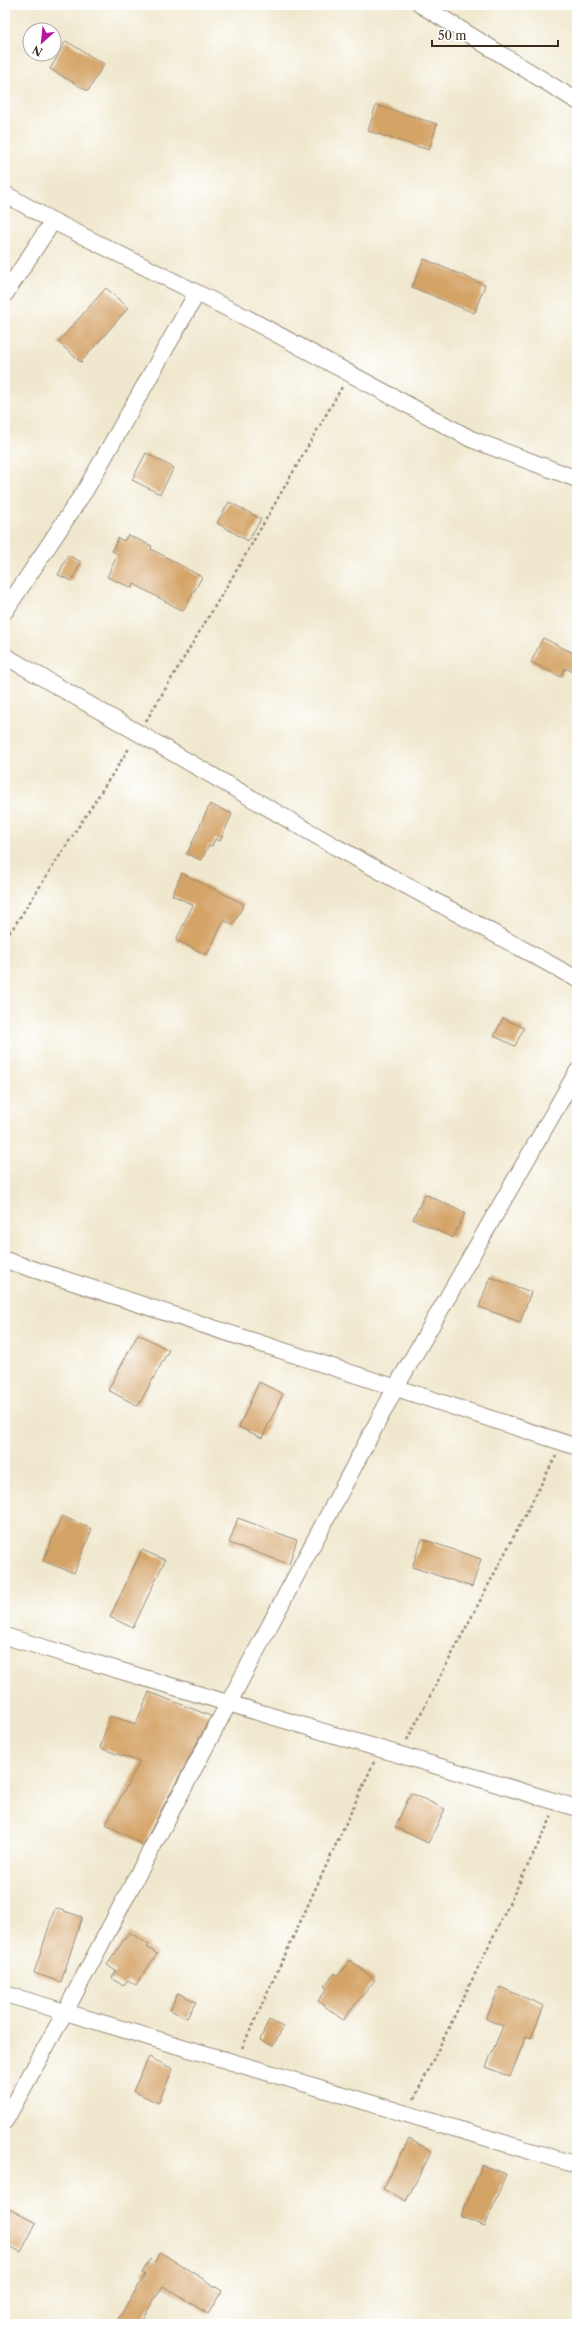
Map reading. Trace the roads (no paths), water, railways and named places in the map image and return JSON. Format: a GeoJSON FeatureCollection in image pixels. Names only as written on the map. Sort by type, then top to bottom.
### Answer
{"type":"FeatureCollection","features":[{"type":"Feature","properties":{"kind":"street"},"geometry":{"type":"LineString","coordinates":[[421,5],[577,101]]}},
{"type":"Feature","properties":{"kind":"street"},"geometry":{"type":"LineString","coordinates":[[5,194],[53,221],[197,293],[471,439],[577,479]]}},
{"type":"Feature","properties":{"kind":"street"},"geometry":{"type":"LineString","coordinates":[[5,294],[53,221]]}},
{"type":"Feature","properties":{"kind":"street"},"geometry":{"type":"LineString","coordinates":[[5,611],[86,489],[197,293]]}},
{"type":"Feature","properties":{"kind":"street"},"geometry":{"type":"LineString","coordinates":[[5,656],[336,847],[577,979]]}},
{"type":"Feature","properties":{"kind":"street"},"geometry":{"type":"LineString","coordinates":[[5,2121],[65,2012],[396,1387],[577,1072]]}},
{"type":"Feature","properties":{"kind":"street"},"geometry":{"type":"LineString","coordinates":[[5,1260],[570,1444]]}},
{"type":"Feature","properties":{"kind":"street"},"geometry":{"type":"LineString","coordinates":[[5,1636],[577,1808]]}},
{"type":"Feature","properties":{"kind":"street"},"geometry":{"type":"LineString","coordinates":[[5,1994],[577,2165]]}}]}
